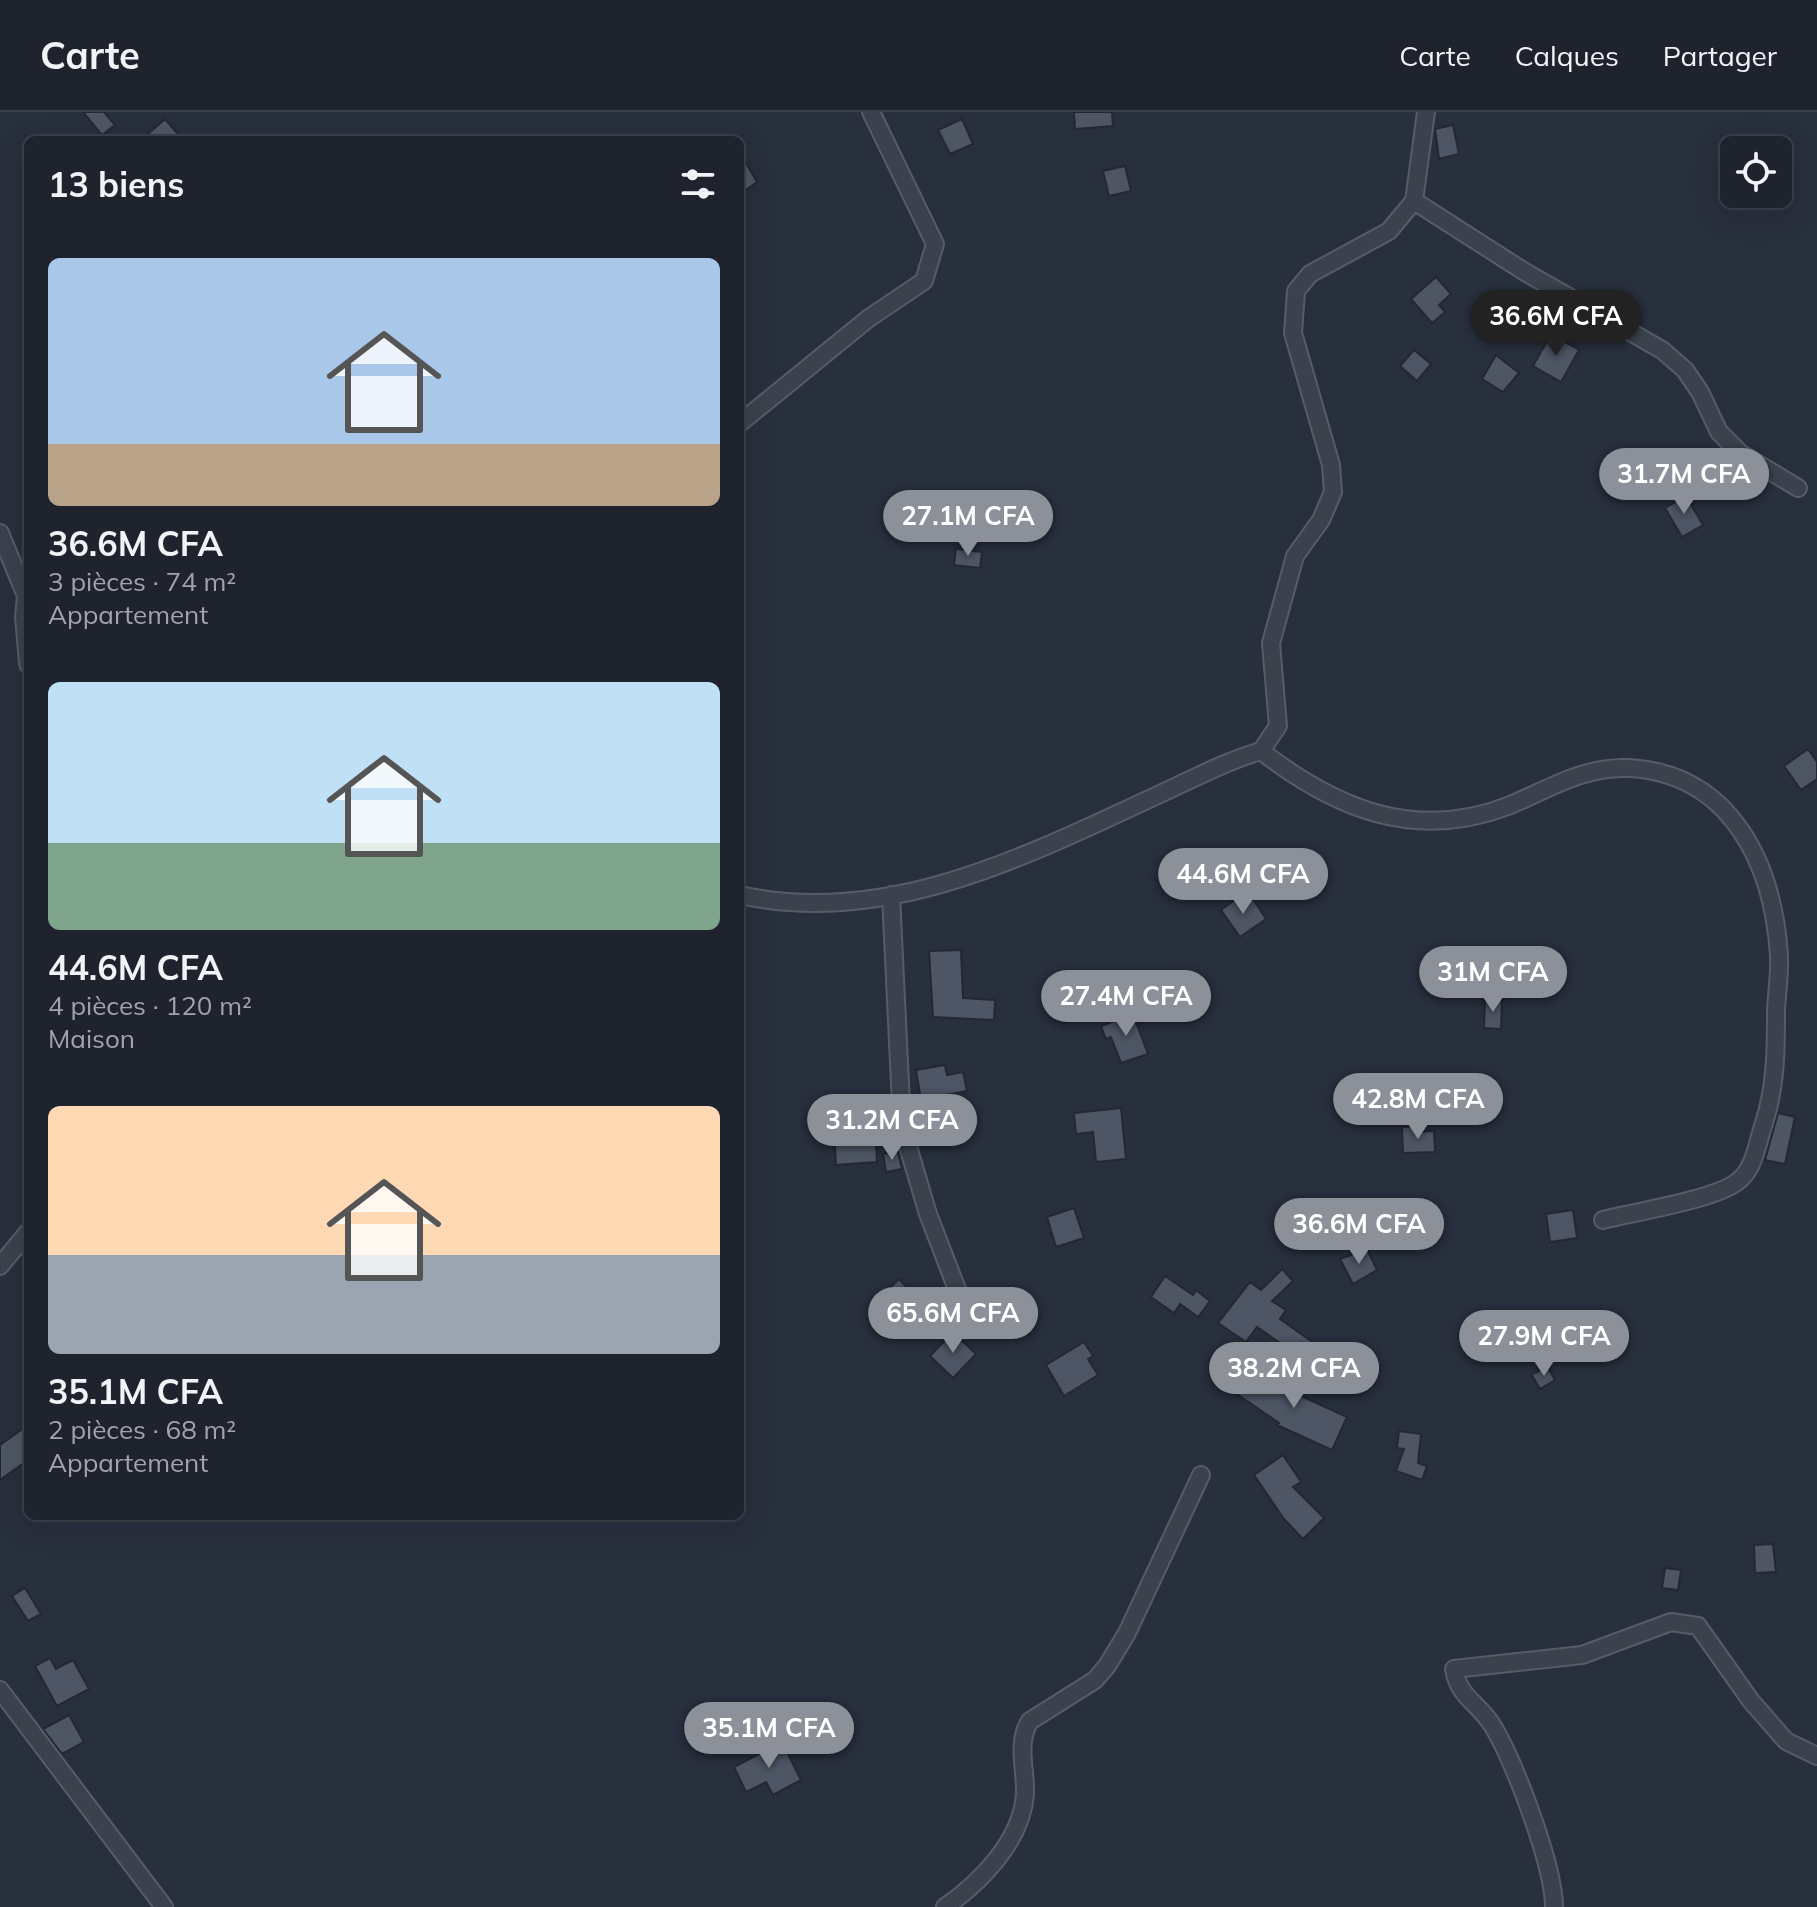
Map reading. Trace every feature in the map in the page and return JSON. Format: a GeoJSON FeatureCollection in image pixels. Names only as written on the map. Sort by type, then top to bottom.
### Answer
{"type":"FeatureCollection","features":[{"type":"Feature","properties":{"kind":"street"},"geometry":{"type":"LineString","coordinates":[[744,420],[869,318],[924,281],[935,244],[871,112]]}},
{"type":"Feature","properties":{"kind":"street"},"geometry":{"type":"LineString","coordinates":[[744,896],[765,900],[832,901],[891,895],[963,879],[1030,854],[1261,751],[1278,726],[1271,643],[1295,556],[1321,520],[1333,492],[1331,465],[1293,333],[1296,291],[1310,274],[1389,231],[1414,201],[1426,112]]}},
{"type":"Feature","properties":{"kind":"street"},"geometry":{"type":"LineString","coordinates":[[1414,201],[1525,272],[1662,350],[1685,370],[1700,392],[1719,432],[1740,453],[1798,488]]}},
{"type":"Feature","properties":{"kind":"street"},"geometry":{"type":"LineString","coordinates":[[0,533],[24,591]]}},
{"type":"Feature","properties":{"kind":"street"},"geometry":{"type":"LineString","coordinates":[[1261,751],[1304,784],[1359,811],[1451,820],[1505,807],[1562,781],[1601,770],[1627,768],[1665,774],[1713,799],[1745,833],[1760,861],[1779,955],[1773,1096],[1757,1154],[1737,1182],[1603,1220]]}},
{"type":"Feature","properties":{"kind":"street"},"geometry":{"type":"LineString","coordinates":[[891,895],[902,1126],[928,1214],[960,1297]]}},
{"type":"Feature","properties":{"kind":"street"},"geometry":{"type":"LineString","coordinates":[[0,1266],[24,1237]]}},
{"type":"Feature","properties":{"kind":"street"},"geometry":{"type":"LineString","coordinates":[[945,1907],[988,1868],[1016,1832],[1025,1795],[1023,1732],[1030,1721],[1095,1680],[1107,1666],[1127,1633],[1201,1475]]}},
{"type":"Feature","properties":{"kind":"street"},"geometry":{"type":"LineString","coordinates":[[1554,1907],[1550,1868],[1506,1752],[1481,1709],[1457,1688],[1454,1669],[1582,1655],[1671,1622],[1698,1626],[1751,1701],[1786,1741],[1817,1756]]}},
{"type":"Feature","properties":{"kind":"street"},"geometry":{"type":"LineString","coordinates":[[0,1690],[164,1907]]}},
{"type":"Feature","properties":{"kind":"street"},"geometry":{"type":"LineString","coordinates":[[147,1907],[150,1888]]}},
{"type":"Feature","properties":{"kind":"building"},"geometry":{"type":"Polygon","coordinates":[[[83,112],[104,112],[115,125],[102,135],[83,112]]]}},
{"type":"Feature","properties":{"kind":"building"},"geometry":{"type":"Polygon","coordinates":[[[1074,112],[1112,112],[1113,126],[1075,129],[1074,112]]]}},
{"type":"Feature","properties":{"kind":"building"},"geometry":{"type":"Polygon","coordinates":[[[165,119],[180,136],[146,136],[165,119]]]}},
{"type":"Feature","properties":{"kind":"building"},"geometry":{"type":"Polygon","coordinates":[[[962,119],[973,144],[950,154],[938,130],[962,119]]]}},
{"type":"Feature","properties":{"kind":"building"},"geometry":{"type":"Polygon","coordinates":[[[1453,125],[1459,154],[1439,159],[1435,129],[1453,125]]]}},
{"type":"Feature","properties":{"kind":"building"},"geometry":{"type":"Polygon","coordinates":[[[744,160],[757,182],[744,191],[744,160]]]}},
{"type":"Feature","properties":{"kind":"building"},"geometry":{"type":"Polygon","coordinates":[[[1125,166],[1131,191],[1109,196],[1103,171],[1125,166]]]}},
{"type":"Feature","properties":{"kind":"building"},"geometry":{"type":"Polygon","coordinates":[[[1436,277],[1451,294],[1439,305],[1445,312],[1432,323],[1411,299],[1436,277]]]}},
{"type":"Feature","properties":{"kind":"building"},"geometry":{"type":"Polygon","coordinates":[[[1551,334],[1579,350],[1561,382],[1533,366],[1551,334]]]}},
{"type":"Feature","properties":{"kind":"building"},"geometry":{"type":"Polygon","coordinates":[[[1414,350],[1431,364],[1417,381],[1400,366],[1414,350]]]}},
{"type":"Feature","properties":{"kind":"building"},"geometry":{"type":"Polygon","coordinates":[[[1496,355],[1519,373],[1503,392],[1482,379],[1496,355]]]}},
{"type":"Feature","properties":{"kind":"building"},"geometry":{"type":"Polygon","coordinates":[[[1686,496],[1703,525],[1682,537],[1665,508],[1686,496]]]}},
{"type":"Feature","properties":{"kind":"building"},"geometry":{"type":"Polygon","coordinates":[[[956,549],[982,552],[980,568],[954,565],[956,549]]]}},
{"type":"Feature","properties":{"kind":"building"},"geometry":{"type":"Polygon","coordinates":[[[1808,749],[1817,762],[1817,779],[1801,790],[1784,766],[1808,749]]]}},
{"type":"Feature","properties":{"kind":"building"},"geometry":{"type":"Polygon","coordinates":[[[1236,899],[1242,907],[1253,899],[1266,919],[1240,937],[1221,910],[1236,899]]]}},
{"type":"Feature","properties":{"kind":"building"},"geometry":{"type":"Polygon","coordinates":[[[961,950],[963,998],[995,1000],[994,1020],[933,1017],[929,951],[961,950]]]}},
{"type":"Feature","properties":{"kind":"building"},"geometry":{"type":"Polygon","coordinates":[[[1485,999],[1502,999],[1501,1029],[1484,1028],[1485,999]]]}},
{"type":"Feature","properties":{"kind":"building"},"geometry":{"type":"Polygon","coordinates":[[[1133,1014],[1148,1054],[1121,1063],[1111,1037],[1106,1039],[1101,1026],[1133,1014]]]}},
{"type":"Feature","properties":{"kind":"building"},"geometry":{"type":"Polygon","coordinates":[[[945,1065],[947,1075],[963,1072],[967,1091],[921,1100],[916,1070],[945,1065]]]}},
{"type":"Feature","properties":{"kind":"building"},"geometry":{"type":"Polygon","coordinates":[[[1121,1108],[1126,1159],[1096,1162],[1093,1132],[1076,1134],[1074,1113],[1121,1108]]]}},
{"type":"Feature","properties":{"kind":"building"},"geometry":{"type":"Polygon","coordinates":[[[1778,1113],[1795,1117],[1785,1164],[1765,1160],[1778,1113]]]}},
{"type":"Feature","properties":{"kind":"building"},"geometry":{"type":"Polygon","coordinates":[[[863,1126],[864,1144],[876,1144],[877,1162],[836,1165],[834,1128],[863,1126]]]}},
{"type":"Feature","properties":{"kind":"building"},"geometry":{"type":"Polygon","coordinates":[[[1417,1126],[1417,1132],[1434,1131],[1435,1152],[1403,1153],[1402,1127],[1417,1126]]]}},
{"type":"Feature","properties":{"kind":"building"},"geometry":{"type":"Polygon","coordinates":[[[898,1152],[902,1169],[886,1172],[883,1154],[898,1152]]]}},
{"type":"Feature","properties":{"kind":"building"},"geometry":{"type":"Polygon","coordinates":[[[1074,1208],[1084,1238],[1056,1247],[1047,1217],[1074,1208]]]}},
{"type":"Feature","properties":{"kind":"building"},"geometry":{"type":"Polygon","coordinates":[[[1573,1210],[1577,1238],[1550,1242],[1546,1214],[1573,1210]]]}},
{"type":"Feature","properties":{"kind":"building"},"geometry":{"type":"Polygon","coordinates":[[[1311,1217],[1320,1232],[1302,1243],[1293,1229],[1311,1217]]]}},
{"type":"Feature","properties":{"kind":"building"},"geometry":{"type":"Polygon","coordinates":[[[1367,1249],[1377,1270],[1353,1284],[1340,1259],[1367,1249]]]}},
{"type":"Feature","properties":{"kind":"building"},"geometry":{"type":"Polygon","coordinates":[[[1282,1269],[1293,1281],[1272,1301],[1286,1310],[1280,1319],[1325,1351],[1318,1361],[1294,1346],[1291,1351],[1257,1327],[1246,1342],[1218,1323],[1250,1282],[1261,1290],[1282,1269]]]}},
{"type":"Feature","properties":{"kind":"building"},"geometry":{"type":"Polygon","coordinates":[[[1165,1276],[1193,1295],[1196,1290],[1210,1301],[1198,1317],[1180,1304],[1174,1313],[1151,1297],[1165,1276]]]}},
{"type":"Feature","properties":{"kind":"building"},"geometry":{"type":"Polygon","coordinates":[[[899,1279],[926,1308],[914,1321],[904,1311],[897,1317],[879,1299],[899,1279]]]}},
{"type":"Feature","properties":{"kind":"building"},"geometry":{"type":"Polygon","coordinates":[[[953,1332],[976,1354],[953,1378],[930,1356],[953,1332]]]}},
{"type":"Feature","properties":{"kind":"building"},"geometry":{"type":"Polygon","coordinates":[[[1084,1342],[1093,1356],[1088,1359],[1098,1375],[1064,1396],[1046,1365],[1084,1342]]]}},
{"type":"Feature","properties":{"kind":"building"},"geometry":{"type":"Polygon","coordinates":[[[1547,1366],[1555,1380],[1540,1389],[1532,1375],[1547,1366]]]}},
{"type":"Feature","properties":{"kind":"building"},"geometry":{"type":"Polygon","coordinates":[[[1254,1371],[1277,1388],[1281,1380],[1303,1391],[1301,1396],[1347,1417],[1332,1450],[1277,1425],[1279,1423],[1237,1394],[1254,1371]]]}},
{"type":"Feature","properties":{"kind":"building"},"geometry":{"type":"Polygon","coordinates":[[[24,1428],[24,1463],[0,1480],[0,1445],[24,1428]]]}},
{"type":"Feature","properties":{"kind":"building"},"geometry":{"type":"Polygon","coordinates":[[[1399,1431],[1421,1434],[1418,1463],[1427,1466],[1422,1480],[1396,1471],[1404,1449],[1397,1448],[1399,1431]]]}},
{"type":"Feature","properties":{"kind":"building"},"geometry":{"type":"Polygon","coordinates":[[[1283,1455],[1301,1482],[1293,1487],[1324,1518],[1303,1539],[1284,1519],[1254,1475],[1283,1455]]]}},
{"type":"Feature","properties":{"kind":"building"},"geometry":{"type":"Polygon","coordinates":[[[1773,1544],[1776,1572],[1755,1573],[1754,1545],[1773,1544]]]}},
{"type":"Feature","properties":{"kind":"building"},"geometry":{"type":"Polygon","coordinates":[[[1665,1568],[1681,1570],[1678,1590],[1662,1588],[1665,1568]]]}},
{"type":"Feature","properties":{"kind":"building"},"geometry":{"type":"Polygon","coordinates":[[[25,1588],[41,1614],[28,1621],[12,1596],[25,1588]]]}},
{"type":"Feature","properties":{"kind":"building"},"geometry":{"type":"Polygon","coordinates":[[[50,1658],[56,1669],[73,1660],[89,1689],[57,1706],[35,1666],[50,1658]]]}},
{"type":"Feature","properties":{"kind":"building"},"geometry":{"type":"Polygon","coordinates":[[[69,1715],[84,1742],[62,1754],[43,1729],[69,1715]]]}},
{"type":"Feature","properties":{"kind":"building"},"geometry":{"type":"Polygon","coordinates":[[[782,1742],[801,1780],[773,1795],[766,1782],[746,1792],[734,1767],[782,1742]]]}}]}
